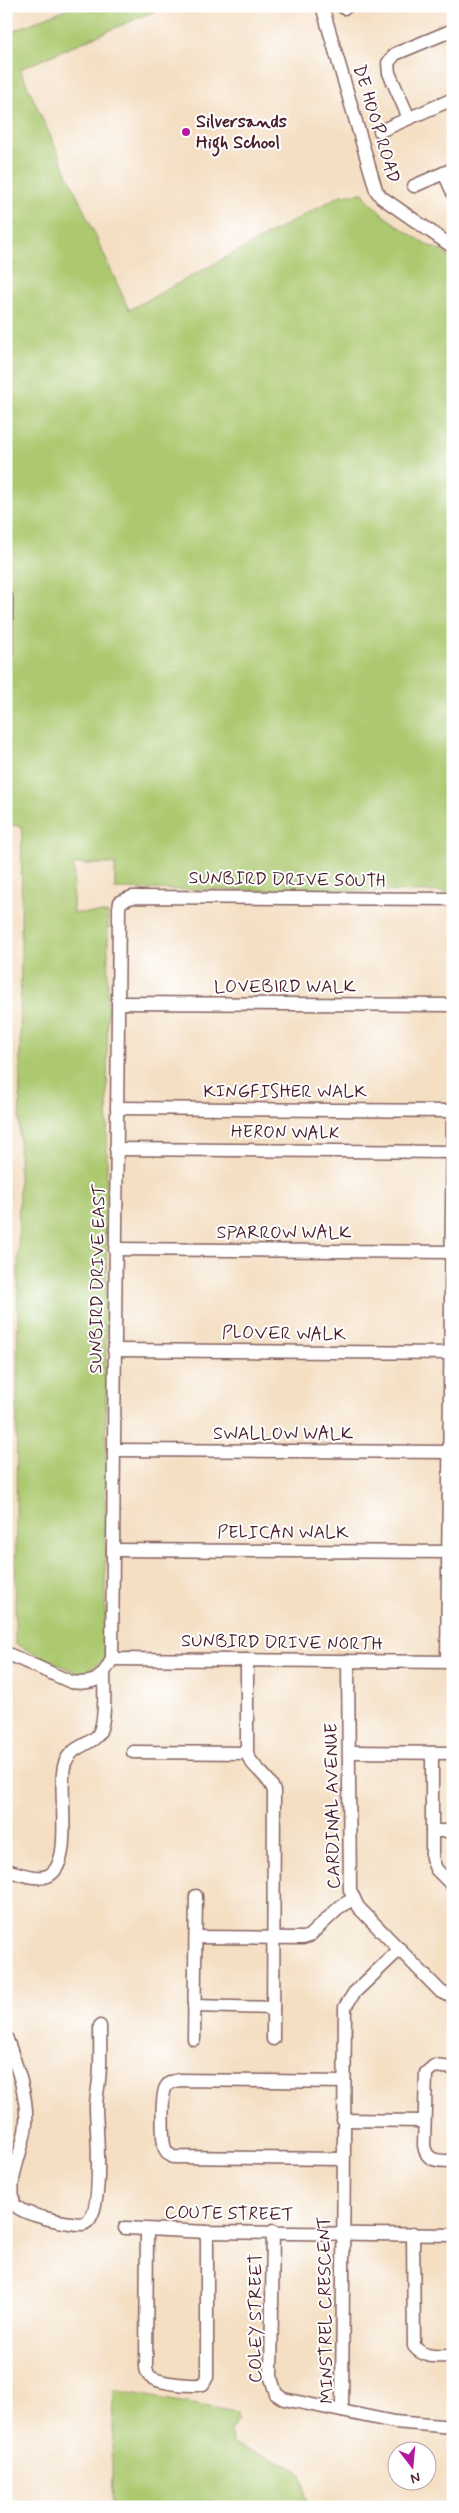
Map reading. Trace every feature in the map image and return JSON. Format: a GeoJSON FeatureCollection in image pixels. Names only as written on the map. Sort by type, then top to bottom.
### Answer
{"type":"FeatureCollection","features":[{"type":"Feature","properties":{"kind":"street","name":"DE HOOP ROAD"},"geometry":{"type":"LineString","coordinates":[[322,6],[376,190],[381,197],[453,247]]}},
{"type":"Feature","properties":{"kind":"street"},"geometry":{"type":"LineString","coordinates":[[410,118],[388,73],[388,63],[395,54],[453,30]]}},
{"type":"Feature","properties":{"kind":"street"},"geometry":{"type":"LineString","coordinates":[[380,131],[453,99]]}},
{"type":"Feature","properties":{"kind":"street"},"geometry":{"type":"LineString","coordinates":[[414,186],[448,171],[453,193]]}},
{"type":"Feature","properties":{"kind":"street"},"geometry":{"type":"LineString","coordinates":[[6,597],[6,664]]}},
{"type":"Feature","properties":{"kind":"street","name":"SUNBIRD DRIVE SOUTH"},"geometry":{"type":"LineString","coordinates":[[122,900],[132,897],[453,900]]}},
{"type":"Feature","properties":{"kind":"street","name":"SUNBIRD DRIVE EAST"},"geometry":{"type":"LineString","coordinates":[[112,1659],[118,908],[122,900]]}},
{"type":"Feature","properties":{"kind":"street","name":"LOVEBIRD WALK"},"geometry":{"type":"LineString","coordinates":[[118,1003],[453,1005]]}},
{"type":"Feature","properties":{"kind":"street","name":"KINGFISHER WALK"},"geometry":{"type":"LineString","coordinates":[[117,1108],[453,1111]]}},
{"type":"Feature","properties":{"kind":"street"},"geometry":{"type":"LineString","coordinates":[[450,1662],[453,1120]]}},
{"type":"Feature","properties":{"kind":"street","name":"HERON WALK"},"geometry":{"type":"LineString","coordinates":[[116,1149],[452,1152]]}},
{"type":"Feature","properties":{"kind":"street","name":"SPARROW WALK"},"geometry":{"type":"LineString","coordinates":[[115,1249],[452,1252]]}},
{"type":"Feature","properties":{"kind":"street","name":"PLOVER WALK"},"geometry":{"type":"LineString","coordinates":[[114,1350],[452,1352]]}},
{"type":"Feature","properties":{"kind":"street","name":"SWALLOW WALK"},"geometry":{"type":"LineString","coordinates":[[114,1450],[451,1452]]}},
{"type":"Feature","properties":{"kind":"street","name":"PELICAN WALK"},"geometry":{"type":"LineString","coordinates":[[113,1550],[451,1552]]}},
{"type":"Feature","properties":{"kind":"street"},"geometry":{"type":"LineString","coordinates":[[7,1654],[71,1682],[87,1683],[104,1673]]}},
{"type":"Feature","properties":{"kind":"street"},"geometry":{"type":"LineString","coordinates":[[6,1870],[29,1876],[45,1876],[54,1872],[59,1862],[63,1843],[64,1768],[69,1755],[99,1733],[102,1723],[104,1673],[112,1659]]}},
{"type":"Feature","properties":{"kind":"street","name":"SUNBIRD DRIVE NORTH"},"geometry":{"type":"LineString","coordinates":[[112,1659],[450,1662]]}},
{"type":"Feature","properties":{"kind":"street"},"geometry":{"type":"LineString","coordinates":[[247,1660],[248,1759],[272,1784],[274,1791],[273,2039]]}},
{"type":"Feature","properties":{"kind":"street","name":"CARDINAL AVENUE"},"geometry":{"type":"LineString","coordinates":[[348,1661],[350,1752],[348,1882],[353,1899],[358,1907],[441,1992],[453,1998]]}},
{"type":"Feature","properties":{"kind":"street"},"geometry":{"type":"LineString","coordinates":[[133,1752],[247,1753]]}},
{"type":"Feature","properties":{"kind":"street"},"geometry":{"type":"LineString","coordinates":[[350,1752],[453,1753]]}},
{"type":"Feature","properties":{"kind":"street"},"geometry":{"type":"LineString","coordinates":[[432,1753],[431,1852],[434,1863],[453,1886]]}},
{"type":"Feature","properties":{"kind":"street"},"geometry":{"type":"LineString","coordinates":[[432,1831],[453,1831]]}},
{"type":"Feature","properties":{"kind":"street"},"geometry":{"type":"LineString","coordinates":[[194,2039],[196,1896]]}},
{"type":"Feature","properties":{"kind":"street"},"geometry":{"type":"LineString","coordinates":[[196,1937],[273,1938],[309,1936],[341,1906],[353,1899]]}},
{"type":"Feature","properties":{"kind":"street","name":"MINSTREL CRESCENT"},"geometry":{"type":"LineString","coordinates":[[400,1949],[354,1993],[345,2007],[342,2411],[394,2422],[453,2427]]}},
{"type":"Feature","properties":{"kind":"street"},"geometry":{"type":"LineString","coordinates":[[194,2006],[273,2008]]}},
{"type":"Feature","properties":{"kind":"street"},"geometry":{"type":"LineString","coordinates":[[6,2037],[23,2093],[26,2111],[23,2139],[15,2170],[14,2204],[18,2209],[34,2215],[83,2224],[90,2221],[94,2213],[98,2174],[99,2134],[96,2105],[100,2056],[100,2026]]}},
{"type":"Feature","properties":{"kind":"street"},"geometry":{"type":"LineString","coordinates":[[453,2068],[434,2066],[426,2073],[424,2121],[426,2154],[437,2161],[453,2161]]}},
{"type":"Feature","properties":{"kind":"street"},"geometry":{"type":"LineString","coordinates":[[343,2159],[173,2157],[168,2154],[164,2146],[164,2101],[166,2087],[173,2081],[180,2080],[344,2082]]}},
{"type":"Feature","properties":{"kind":"street"},"geometry":{"type":"LineString","coordinates":[[343,2120],[424,2121]]}},
{"type":"Feature","properties":{"kind":"street","name":"COUTE STREET"},"geometry":{"type":"LineString","coordinates":[[125,2228],[207,2232],[273,2231],[453,2235]]}},
{"type":"Feature","properties":{"kind":"street"},"geometry":{"type":"LineString","coordinates":[[147,2230],[146,2368],[151,2378],[191,2386],[203,2384],[207,2377],[207,2232]]}},
{"type":"Feature","properties":{"kind":"street","name":"COLEY STREET"},"geometry":{"type":"LineString","coordinates":[[273,2231],[271,2378],[273,2391],[284,2399],[342,2411]]}},
{"type":"Feature","properties":{"kind":"street"},"geometry":{"type":"LineString","coordinates":[[413,2234],[414,2346],[422,2354],[429,2356],[453,2356]]}},
{"type":"Feature","properties":{"kind":"green space"},"geometry":{"type":"Polygon","coordinates":[[[73,6],[166,6],[20,69],[129,310],[341,195],[363,193],[368,201],[393,222],[430,246],[447,254],[453,266],[453,892],[115,889],[115,864],[74,864],[73,913],[108,913],[105,1659],[82,1675],[15,1644],[22,826],[6,825],[6,34],[73,6]]]}},
{"type":"Feature","properties":{"kind":"green space"},"geometry":{"type":"Polygon","coordinates":[[[114,2390],[237,2412],[238,2419],[230,2431],[233,2444],[298,2471],[303,2480],[307,2500],[311,2507],[111,2507],[114,2390]]]}},
{"type":"Feature","properties":{"kind":"place","name":"Silversands High School"},"geometry":{"type":"Point","coordinates":[186,132]}}]}
